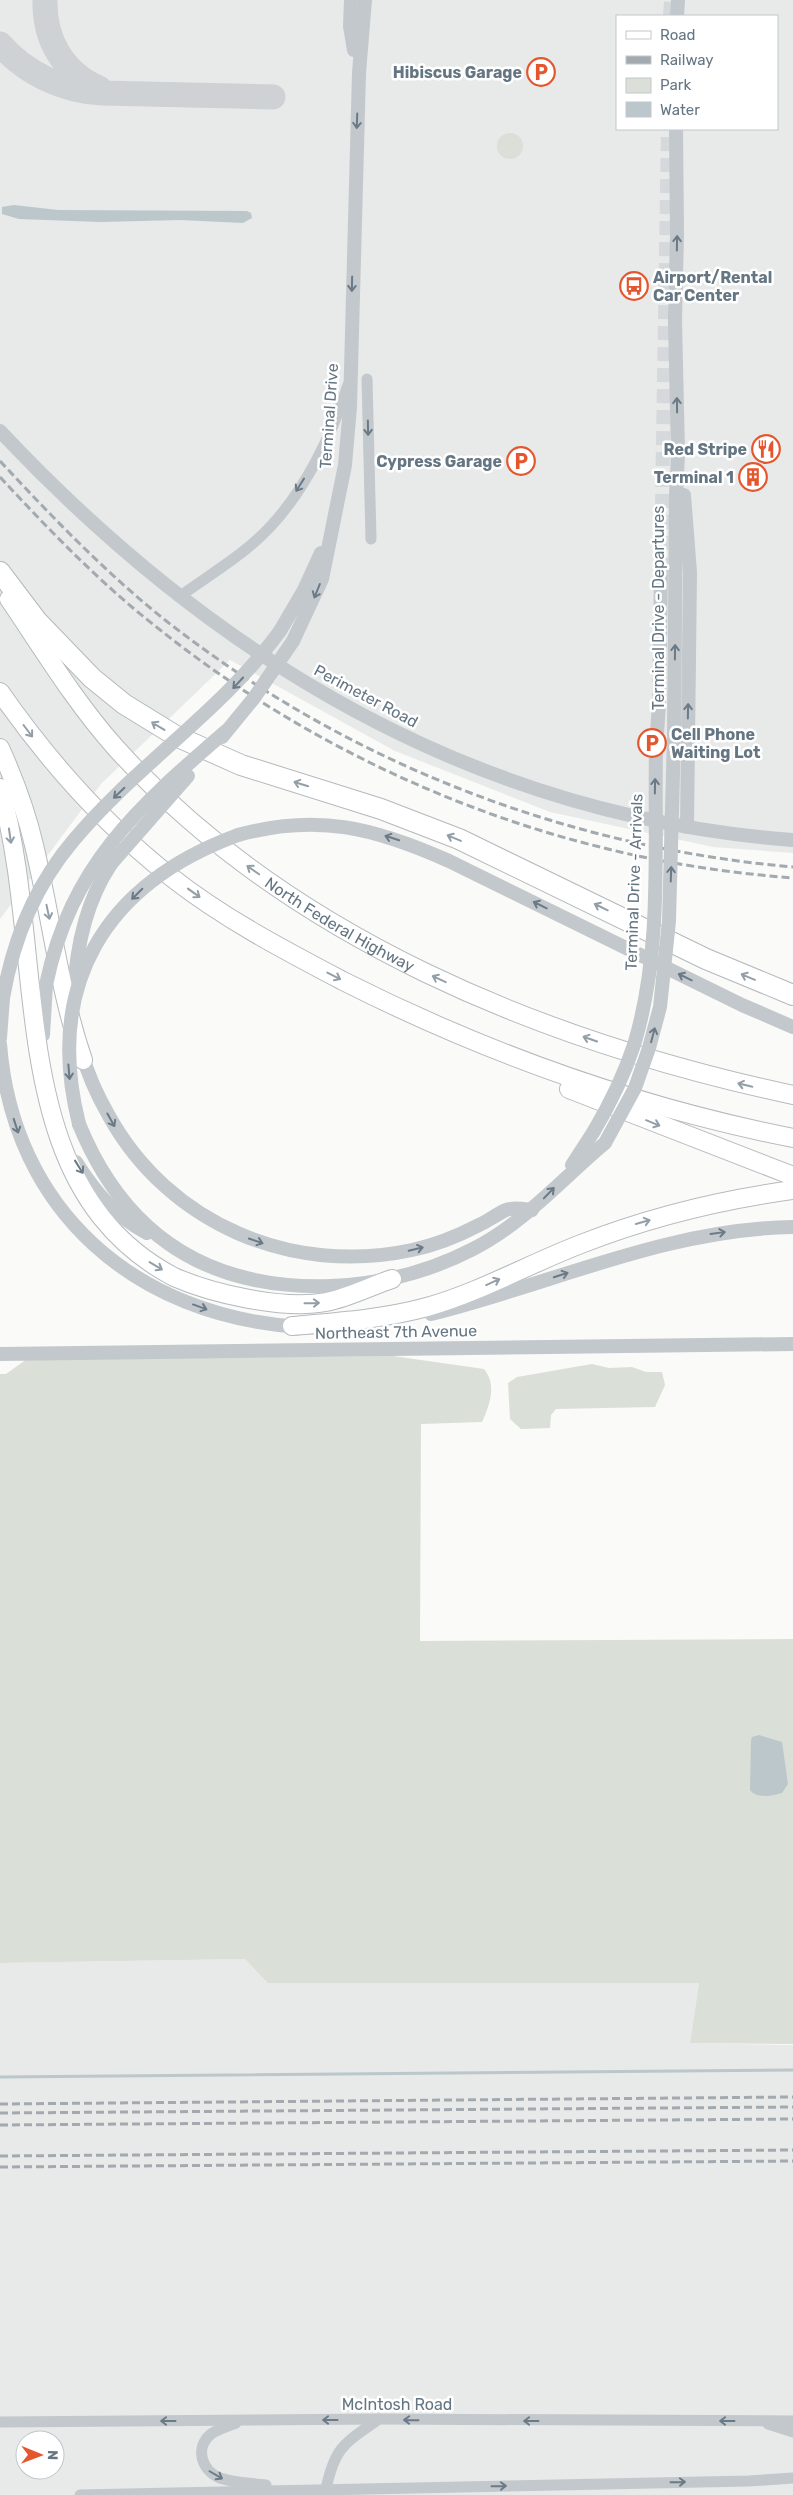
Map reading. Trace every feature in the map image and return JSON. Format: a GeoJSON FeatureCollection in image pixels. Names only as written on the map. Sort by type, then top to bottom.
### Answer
{"type":"FeatureCollection","features":[{"type":"Feature","properties":{"kind":"highway"},"geometry":{"type":"LineString","coordinates":[[0,572],[37,621],[78,665],[124,704],[176,736],[241,765],[381,809],[459,839],[706,959],[793,995]]}},
{"type":"Feature","properties":{"kind":"main road","name":"North Federal Highway"},"geometry":{"type":"LineString","coordinates":[[0,584],[70,689],[113,745],[184,816],[229,853],[286,892],[407,963],[534,1019],[666,1064],[793,1095]]}},
{"type":"Feature","properties":{"kind":"main road"},"geometry":{"type":"LineString","coordinates":[[0,692],[70,783],[137,848],[172,878],[229,917],[289,952],[434,1024],[591,1086],[701,1117],[793,1138]]}},
{"type":"Feature","properties":{"kind":"main road"},"geometry":{"type":"LineString","coordinates":[[0,748],[20,796],[34,843],[70,1016],[83,1060]]}},
{"type":"Feature","properties":{"kind":"main road"},"geometry":{"type":"LineString","coordinates":[[0,788],[12,849],[31,1068],[37,1106],[57,1162],[85,1208],[114,1238],[150,1263],[189,1283],[222,1294],[272,1301],[326,1302],[392,1279]]}},
{"type":"Feature","properties":{"kind":"main road"},"geometry":{"type":"LineString","coordinates":[[434,1024],[496,1062],[793,1176]]}},
{"type":"Feature","properties":{"kind":"main road"},"geometry":{"type":"LineString","coordinates":[[292,1326],[382,1316],[427,1307],[453,1299],[563,1251],[633,1225],[704,1206],[793,1190]]}},
{"type":"Feature","properties":{"kind":"street"},"geometry":{"type":"LineString","coordinates":[[351,0],[350,26],[359,72]]}},
{"type":"Feature","properties":{"kind":"street"},"geometry":{"type":"LineString","coordinates":[[359,72],[365,0]]}},
{"type":"Feature","properties":{"kind":"street"},"geometry":{"type":"LineString","coordinates":[[677,15],[678,0]]}},
{"type":"Feature","properties":{"kind":"street","name":"Terminal Drive"},"geometry":{"type":"LineString","coordinates":[[226,731],[254,698],[294,641],[322,578],[331,527],[346,465],[359,72]]}},
{"type":"Feature","properties":{"kind":"street","name":"Terminal Drive - Departures"},"geometry":{"type":"LineString","coordinates":[[565,1176],[605,1143],[635,1088],[649,1048],[660,1007],[667,950],[673,786],[678,454],[675,326],[677,234],[676,130]]}},
{"type":"Feature","properties":{"kind":"street"},"geometry":{"type":"LineString","coordinates":[[179,597],[250,544],[270,527],[281,513],[334,427],[350,378]]}},
{"type":"Feature","properties":{"kind":"street"},"geometry":{"type":"LineString","coordinates":[[367,379],[371,539]]}},
{"type":"Feature","properties":{"kind":"street","name":"Perimeter Road"},"geometry":{"type":"LineString","coordinates":[[0,431],[84,516],[179,597],[279,668],[341,705],[404,737],[483,771],[549,793],[619,813],[687,827],[793,840]]}},
{"type":"Feature","properties":{"kind":"street"},"geometry":{"type":"LineString","coordinates":[[678,454],[690,572],[687,827]]}},
{"type":"Feature","properties":{"kind":"street"},"geometry":{"type":"LineString","coordinates":[[0,1038],[2,998],[10,959],[24,920],[45,881],[72,842],[125,787],[230,691],[280,632],[304,590],[331,527]]}},
{"type":"Feature","properties":{"kind":"street","name":"Terminal Drive - Arrivals"},"geometry":{"type":"LineString","coordinates":[[565,1176],[594,1132],[628,1060],[641,1016],[649,976],[653,914],[661,571]]}},
{"type":"Feature","properties":{"kind":"street"},"geometry":{"type":"LineString","coordinates":[[226,731],[209,753],[111,864],[102,876],[88,910],[77,951],[74,982],[75,1018],[83,1060],[92,1083],[118,1132],[144,1166],[178,1198],[211,1221],[265,1244],[326,1256],[380,1256],[413,1250],[448,1240],[506,1210],[519,1208],[532,1210]]}},
{"type":"Feature","properties":{"kind":"street"},"geometry":{"type":"LineString","coordinates":[[226,731],[140,810],[98,859],[78,891],[62,926],[46,986],[43,1022],[44,1065],[50,1101],[60,1132],[79,1166],[106,1203],[131,1224],[210,1267],[238,1277],[262,1283],[324,1286],[359,1284],[392,1279],[440,1264],[472,1250],[515,1224],[532,1210],[565,1176]]}},
{"type":"Feature","properties":{"kind":"street"},"geometry":{"type":"LineString","coordinates":[[167,1243],[140,1219],[117,1194],[99,1167],[79,1124],[69,1076],[70,1024],[80,979],[102,936],[122,909],[160,874],[204,848],[238,834],[271,826],[317,824],[353,828],[394,839],[457,864],[742,1005],[793,1027]]}},
{"type":"Feature","properties":{"kind":"street"},"geometry":{"type":"LineString","coordinates":[[0,1044],[7,1097],[24,1147],[48,1191],[80,1231],[105,1254],[132,1274],[178,1298],[233,1317],[292,1326],[345,1328],[406,1320],[476,1302],[660,1245],[712,1234],[793,1227]]}},
{"type":"Feature","properties":{"kind":"street","name":"Northeast 7th Avenue"},"geometry":{"type":"LineString","coordinates":[[0,1354],[793,1344]]}},
{"type":"Feature","properties":{"kind":"street"},"geometry":{"type":"LineString","coordinates":[[326,2489],[331,2465],[338,2451],[346,2442],[379,2419]]}},
{"type":"Feature","properties":{"kind":"street","name":"McIntosh Road"},"geometry":{"type":"LineString","coordinates":[[0,2422],[379,2419],[793,2421]]}},
{"type":"Feature","properties":{"kind":"street"},"geometry":{"type":"LineString","coordinates":[[242,2420],[212,2434],[205,2441],[201,2456],[209,2471],[217,2477],[230,2481],[298,2490]]}},
{"type":"Feature","properties":{"kind":"street"},"geometry":{"type":"LineString","coordinates":[[757,2421],[793,2432]]}},
{"type":"Feature","properties":{"kind":"street"},"geometry":{"type":"LineString","coordinates":[[80,2495],[749,2481],[793,2478]]}},
{"type":"Feature","properties":{"kind":"shaded area"},"geometry":{"type":"Polygon","coordinates":[[[0,0],[793,0],[793,853],[713,847],[550,812],[395,751],[230,660],[101,784],[0,919],[0,0]]]}},
{"type":"Feature","properties":{"kind":"shaded area"},"geometry":{"type":"Polygon","coordinates":[[[245,1959],[269,1983],[699,1983],[690,2043],[793,2045],[793,2495],[0,2495],[0,1963],[245,1959]]]}},
{"type":"Feature","properties":{"kind":"green space"},"geometry":{"type":"Polygon","coordinates":[[[510,133],[519,137],[523,146],[519,155],[510,159],[501,155],[497,146],[501,137],[510,133]]]}},
{"type":"Feature","properties":{"kind":"green space"},"geometry":{"type":"Polygon","coordinates":[[[393,1356],[484,1369],[488,1375],[491,1388],[490,1402],[482,1422],[421,1424],[420,1641],[793,1639],[793,2044],[690,2043],[699,1983],[268,1983],[245,1959],[0,1963],[0,1374],[6,1374],[27,1359],[393,1356]]]}},
{"type":"Feature","properties":{"kind":"green space"},"geometry":{"type":"Polygon","coordinates":[[[592,1364],[609,1368],[632,1367],[646,1372],[662,1372],[665,1385],[655,1407],[556,1409],[551,1415],[550,1428],[521,1429],[510,1419],[508,1383],[517,1377],[592,1364]]]}},
{"type":"Feature","properties":{"kind":"water"},"geometry":{"type":"Polygon","coordinates":[[[14,205],[58,210],[247,211],[251,213],[252,218],[243,223],[180,220],[100,222],[19,219],[2,214],[2,207],[14,205]]]}},
{"type":"Feature","properties":{"kind":"water"},"geometry":{"type":"Polygon","coordinates":[[[759,1735],[782,1742],[788,1784],[782,1793],[761,1796],[750,1790],[751,1741],[752,1737],[759,1735]]]}},
{"type":"Feature","properties":{"kind":"waterway"},"geometry":{"type":"LineString","coordinates":[[0,2077],[793,2070]]}},
{"type":"Feature","properties":{"kind":"taxiway"},"geometry":{"type":"LineString","coordinates":[[45,0],[48,28],[58,52],[75,73],[99,88]]}},
{"type":"Feature","properties":{"kind":"taxiway"},"geometry":{"type":"LineString","coordinates":[[0,44],[21,64],[33,72],[59,84],[87,92],[273,97]]}},
{"type":"Feature","properties":{"kind":"tunnel"},"geometry":{"type":"LineString","coordinates":[[670,15],[671,0]]}},
{"type":"Feature","properties":{"kind":"tunnel"},"geometry":{"type":"LineString","coordinates":[[661,571],[668,130]]}},
{"type":"Feature","properties":{"kind":"railway"},"geometry":{"type":"LineString","coordinates":[[0,461],[80,544],[121,583],[165,620],[235,671],[307,716],[383,755],[461,789],[541,818],[624,840],[708,856],[793,867]]}},
{"type":"Feature","properties":{"kind":"railway"},"geometry":{"type":"LineString","coordinates":[[0,477],[76,556],[159,629],[209,667],[261,702],[315,734],[372,763],[429,790],[488,813],[548,833],[608,849],[677,863],[723,871],[793,878]]}},
{"type":"Feature","properties":{"kind":"railway"},"geometry":{"type":"LineString","coordinates":[[0,2104],[793,2097]]}},
{"type":"Feature","properties":{"kind":"railway"},"geometry":{"type":"LineString","coordinates":[[0,2113],[793,2107]]}},
{"type":"Feature","properties":{"kind":"railway"},"geometry":{"type":"LineString","coordinates":[[0,2125],[793,2119]]}},
{"type":"Feature","properties":{"kind":"railway"},"geometry":{"type":"LineString","coordinates":[[0,2156],[793,2150]]}},
{"type":"Feature","properties":{"kind":"railway"},"geometry":{"type":"LineString","coordinates":[[0,2167],[793,2161]]}},
{"type":"Feature","properties":{"kind":"place","name":"Hibiscus Garage"},"geometry":{"type":"Point","coordinates":[541,72]}},
{"type":"Feature","properties":{"kind":"place","name":"Airport/Rental Car Center"},"geometry":{"type":"Point","coordinates":[634,286]}},
{"type":"Feature","properties":{"kind":"place","name":"Red Stripe"},"geometry":{"type":"Point","coordinates":[766,449]}},
{"type":"Feature","properties":{"kind":"place","name":"Cypress Garage"},"geometry":{"type":"Point","coordinates":[521,461]}},
{"type":"Feature","properties":{"kind":"place","name":"Terminal 1"},"geometry":{"type":"Point","coordinates":[753,477]}},
{"type":"Feature","properties":{"kind":"place","name":"Cell Phone Waiting Lot"},"geometry":{"type":"Point","coordinates":[652,743]}}]}
